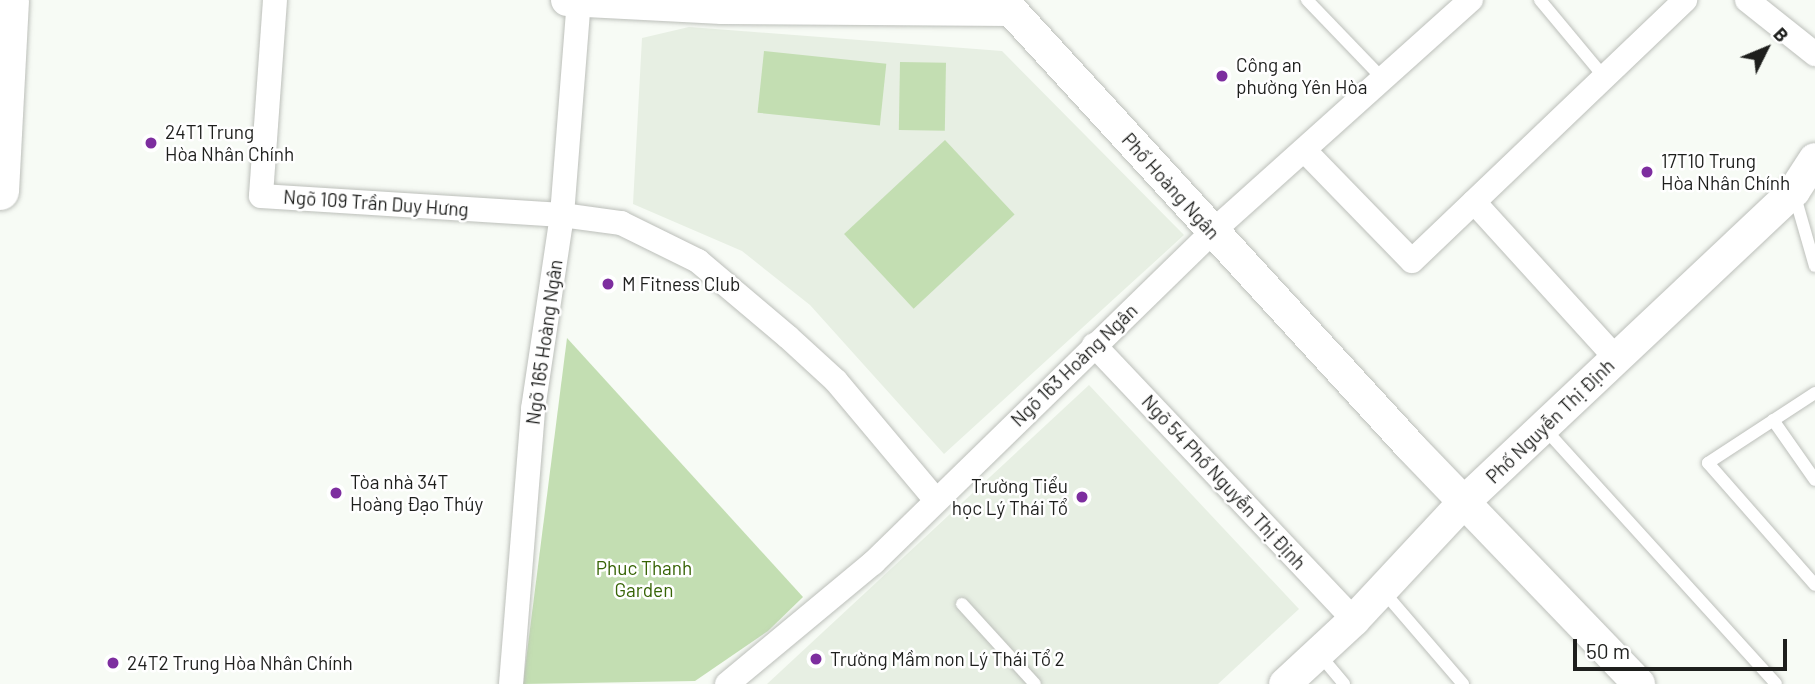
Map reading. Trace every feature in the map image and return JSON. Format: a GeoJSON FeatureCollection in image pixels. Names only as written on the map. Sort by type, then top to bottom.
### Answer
{"type":"FeatureCollection","features":[{"type":"Feature","properties":{"kind":"main road"},"geometry":{"type":"LineString","coordinates":[[0,191],[10,0]]}},
{"type":"Feature","properties":{"kind":"street","name":"Ngõ 109 Trần Duy Hưng"},"geometry":{"type":"LineString","coordinates":[[275,0],[261,196],[562,215]]}},
{"type":"Feature","properties":{"kind":"street","name":"Phố Hoàng Ngân"},"geometry":{"type":"LineString","coordinates":[[567,0],[723,4],[1011,5],[1212,232],[1463,503],[1639,684]]}},
{"type":"Feature","properties":{"kind":"street","name":"Ngõ 165 Hoàng Ngân"},"geometry":{"type":"LineString","coordinates":[[511,684],[533,409],[562,215],[579,0]]}},
{"type":"Feature","properties":{"kind":"street","name":"Ngõ 163 Hoàng Ngân"},"geometry":{"type":"LineString","coordinates":[[727,684],[873,564],[936,499],[1212,232],[1471,0]]}},
{"type":"Feature","properties":{"kind":"street"},"geometry":{"type":"LineString","coordinates":[[1305,151],[1412,261],[1685,0]]}},
{"type":"Feature","properties":{"kind":"street"},"geometry":{"type":"LineString","coordinates":[[1747,0],[1815,54]]}},
{"type":"Feature","properties":{"kind":"street","name":"Phố Nguyễn Thị Định"},"geometry":{"type":"LineString","coordinates":[[1285,684],[1354,620],[1380,588],[1463,503],[1794,191],[1815,159]]}},
{"type":"Feature","properties":{"kind":"street"},"geometry":{"type":"LineString","coordinates":[[1474,202],[1616,358]]}},
{"type":"Feature","properties":{"kind":"street"},"geometry":{"type":"LineString","coordinates":[[562,215],[621,223],[698,261],[836,381],[936,499]]}},
{"type":"Feature","properties":{"kind":"street","name":"Ngõ 54 Phố Nguyễn Thị Định"},"geometry":{"type":"LineString","coordinates":[[1094,345],[1354,620]]}},
{"type":"Feature","properties":{"kind":"lane"},"geometry":{"type":"LineString","coordinates":[[1307,0],[1383,79]]}},
{"type":"Feature","properties":{"kind":"lane"},"geometry":{"type":"LineString","coordinates":[[1540,0],[1605,78]]}},
{"type":"Feature","properties":{"kind":"lane"},"geometry":{"type":"LineString","coordinates":[[1794,191],[1815,266]]}},
{"type":"Feature","properties":{"kind":"lane"},"geometry":{"type":"LineString","coordinates":[[1815,393],[1708,463],[1815,585]]}},
{"type":"Feature","properties":{"kind":"lane"},"geometry":{"type":"LineString","coordinates":[[1773,420],[1815,480]]}},
{"type":"Feature","properties":{"kind":"lane"},"geometry":{"type":"LineString","coordinates":[[1544,428],[1776,684]]}},
{"type":"Feature","properties":{"kind":"lane"},"geometry":{"type":"LineString","coordinates":[[1380,588],[1463,684]]}},
{"type":"Feature","properties":{"kind":"lane"},"geometry":{"type":"LineString","coordinates":[[962,604],[1035,684]]}},
{"type":"Feature","properties":{"kind":"lane"},"geometry":{"type":"LineString","coordinates":[[1318,654],[1344,684]]}},
{"type":"Feature","properties":{"kind":"shaded area"},"geometry":{"type":"Polygon","coordinates":[[[689,27],[1002,51],[1184,235],[944,454],[810,305],[742,251],[633,204],[642,38],[689,27]]]}},
{"type":"Feature","properties":{"kind":"shaded area","name":"Trường Tiểu học Lý Thái Tổ"},"geometry":{"type":"Polygon","coordinates":[[[1089,385],[1299,609],[1218,684],[767,684],[1089,385]]]}},
{"type":"Feature","properties":{"kind":"green space"},"geometry":{"type":"Polygon","coordinates":[[[764,51],[886,64],[880,126],[758,113],[764,51]]]}},
{"type":"Feature","properties":{"kind":"green space"},"geometry":{"type":"Polygon","coordinates":[[[900,62],[946,63],[945,131],[899,130],[900,62]]]}},
{"type":"Feature","properties":{"kind":"green space"},"geometry":{"type":"Polygon","coordinates":[[[945,140],[1015,215],[914,309],[844,234],[945,140]]]}},
{"type":"Feature","properties":{"kind":"green space","name":"Phuc Thanh Garden"},"geometry":{"type":"Polygon","coordinates":[[[567,338],[803,597],[768,631],[695,681],[523,684],[567,338]]]}},
{"type":"Feature","properties":{"kind":"place","name":"Công an phường Yên Hòa"},"geometry":{"type":"Point","coordinates":[1222,76]}},
{"type":"Feature","properties":{"kind":"place","name":"24T1 Trung Hòa Nhân Chính"},"geometry":{"type":"Point","coordinates":[151,143]}},
{"type":"Feature","properties":{"kind":"place","name":"17T10 Trung Hòa Nhân Chính"},"geometry":{"type":"Point","coordinates":[1647,172]}},
{"type":"Feature","properties":{"kind":"place","name":"M Fitness Club"},"geometry":{"type":"Point","coordinates":[608,284]}},
{"type":"Feature","properties":{"kind":"place","name":"Tòa nhà 34T Hoàng Đạo Thúy"},"geometry":{"type":"Point","coordinates":[336,493]}},
{"type":"Feature","properties":{"kind":"place","name":"Trường Tiểu học Lý Thái Tổ"},"geometry":{"type":"Point","coordinates":[1082,497]}},
{"type":"Feature","properties":{"kind":"place","name":"Trường Mầm non Lý Thái Tổ 2"},"geometry":{"type":"Point","coordinates":[816,659]}},
{"type":"Feature","properties":{"kind":"place","name":"24T2 Trung Hòa Nhân Chính"},"geometry":{"type":"Point","coordinates":[113,663]}}]}
